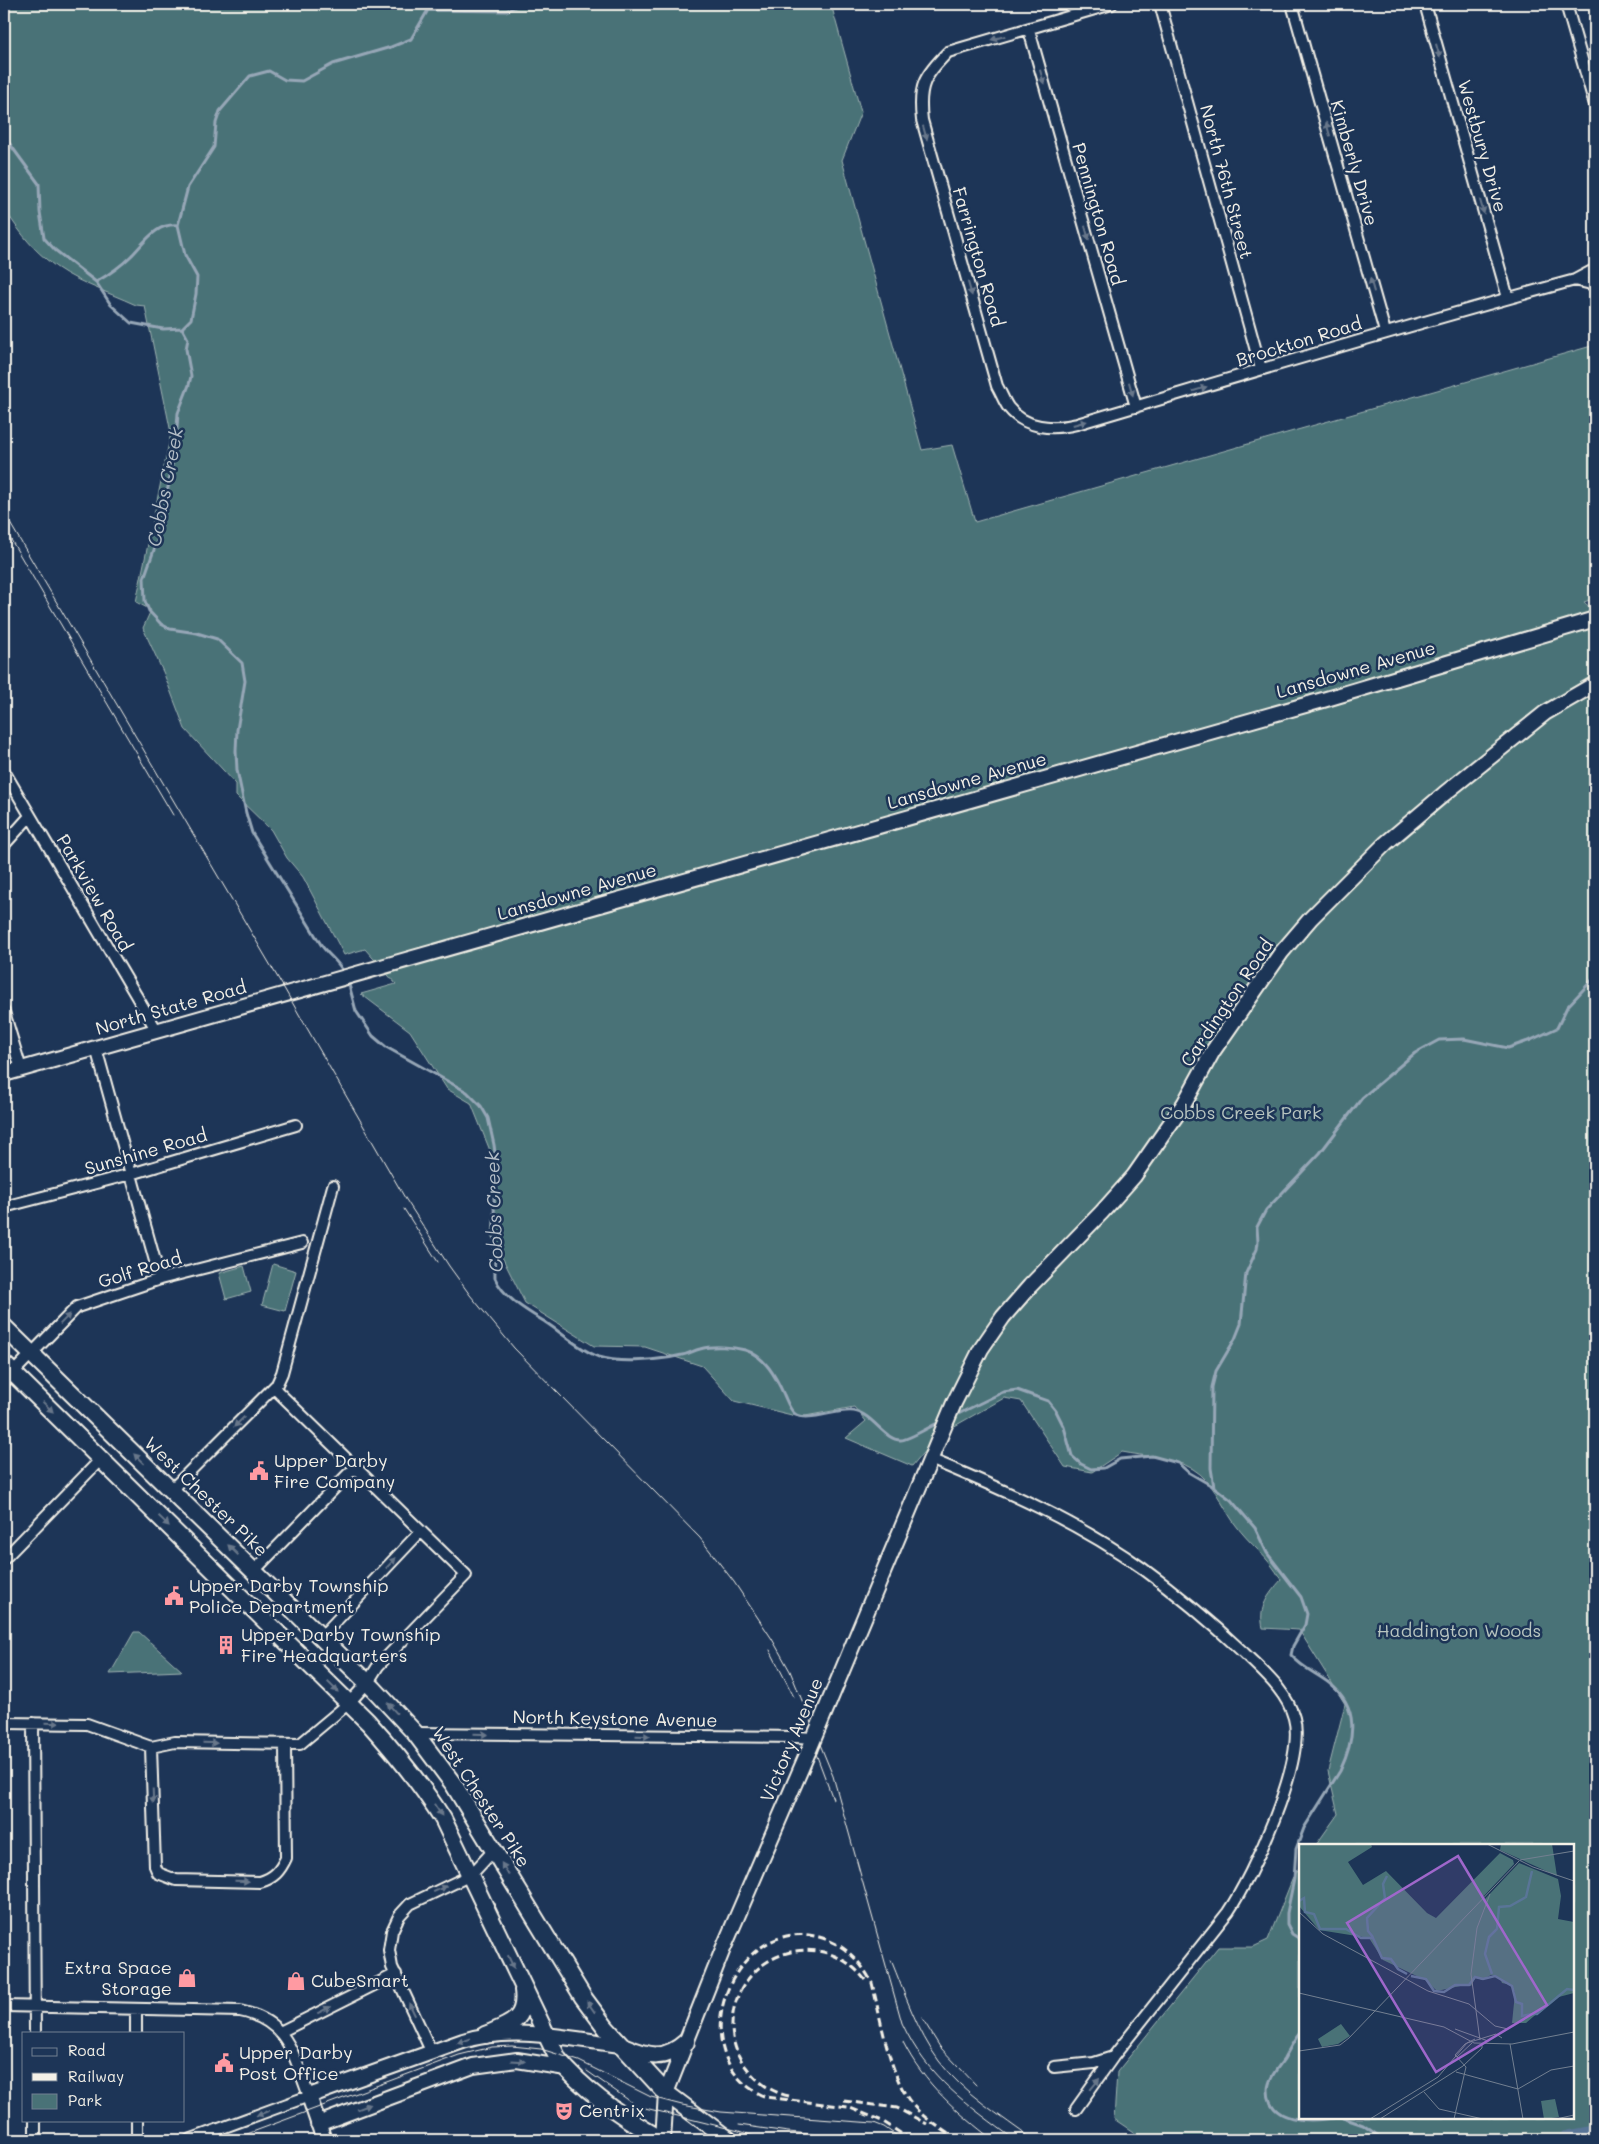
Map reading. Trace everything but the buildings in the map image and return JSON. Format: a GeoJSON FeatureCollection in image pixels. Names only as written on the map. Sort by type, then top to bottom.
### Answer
{"type":"FeatureCollection","features":[{"type":"Feature","properties":{"kind":"main road","name":"West Chester Pike"},"geometry":{"type":"LineString","coordinates":[[4,1327],[368,1682],[415,1733],[454,1786],[583,1997],[621,2045],[666,2093],[729,2140]]}},
{"type":"Feature","properties":{"kind":"main road"},"geometry":{"type":"LineString","coordinates":[[7,1373],[101,1459],[388,1744],[444,1819],[553,2051],[566,2068],[585,2086],[636,2125],[662,2140]]}},
{"type":"Feature","properties":{"kind":"main road"},"geometry":{"type":"LineString","coordinates":[[186,1542],[204,1523]]}},
{"type":"Feature","properties":{"kind":"main road"},"geometry":{"type":"LineString","coordinates":[[486,2035],[510,2025],[518,2017],[524,2005],[522,1986]]}},
{"type":"Feature","properties":{"kind":"main road"},"geometry":{"type":"LineString","coordinates":[[621,2045],[638,2052],[661,2056],[678,2050],[686,2042]]}},
{"type":"Feature","properties":{"kind":"street"},"geometry":{"type":"LineString","coordinates":[[1029,30],[1112,4]]}},
{"type":"Feature","properties":{"kind":"street","name":"North 76th Street"},"geometry":{"type":"LineString","coordinates":[[1160,4],[1261,369]]}},
{"type":"Feature","properties":{"kind":"street","name":"Kimberly Drive"},"geometry":{"type":"LineString","coordinates":[[1292,4],[1385,332]]}},
{"type":"Feature","properties":{"kind":"street","name":"Westbury Drive"},"geometry":{"type":"LineString","coordinates":[[1425,4],[1508,298]]}},
{"type":"Feature","properties":{"kind":"street"},"geometry":{"type":"LineString","coordinates":[[1566,4],[1595,105]]}},
{"type":"Feature","properties":{"kind":"street","name":"Farrington Road"},"geometry":{"type":"LineString","coordinates":[[1029,30],[948,52],[934,66],[922,85],[919,100],[922,120],[997,386],[1008,407],[1025,421],[1032,424]]}},
{"type":"Feature","properties":{"kind":"street","name":"Pennington Road"},"geometry":{"type":"LineString","coordinates":[[1029,30],[1136,407]]}},
{"type":"Feature","properties":{"kind":"street","name":"Brockton Road"},"geometry":{"type":"LineString","coordinates":[[1032,424],[1046,428],[1062,428],[1385,332],[1574,280],[1592,271],[1595,272]]}},
{"type":"Feature","properties":{"kind":"street","name":"Brockton Road"},"geometry":{"type":"LineString","coordinates":[[1574,280],[1595,285]]}},
{"type":"Feature","properties":{"kind":"street","name":"Lansdowne Avenue"},"geometry":{"type":"LineString","coordinates":[[348,976],[1323,700],[1595,619]]}},
{"type":"Feature","properties":{"kind":"street","name":"Cardington Road"},"geometry":{"type":"LineString","coordinates":[[954,1403],[970,1370],[992,1333],[1030,1286],[1134,1176],[1184,1104],[1213,1051],[1281,953],[1311,918],[1386,842],[1444,794],[1545,713],[1595,684]]}},
{"type":"Feature","properties":{"kind":"street","name":"Parkview Road"},"geometry":{"type":"LineString","coordinates":[[4,771],[157,1031]]}},
{"type":"Feature","properties":{"kind":"street"},"geometry":{"type":"LineString","coordinates":[[4,846],[30,816]]}},
{"type":"Feature","properties":{"kind":"street","name":"North State Road"},"geometry":{"type":"LineString","coordinates":[[4,1074],[348,976]]}},
{"type":"Feature","properties":{"kind":"street"},"geometry":{"type":"LineString","coordinates":[[4,1012],[21,1069]]}},
{"type":"Feature","properties":{"kind":"street"},"geometry":{"type":"LineString","coordinates":[[96,1048],[160,1279]]}},
{"type":"Feature","properties":{"kind":"street","name":"Sunshine Road"},"geometry":{"type":"LineString","coordinates":[[4,1207],[131,1174],[296,1125]]}},
{"type":"Feature","properties":{"kind":"street"},"geometry":{"type":"LineString","coordinates":[[170,1490],[274,1388],[282,1373],[334,1186]]}},
{"type":"Feature","properties":{"kind":"street","name":"Golf Road"},"geometry":{"type":"LineString","coordinates":[[7,1373],[31,1354],[76,1307],[160,1279],[302,1242]]}},
{"type":"Feature","properties":{"kind":"street"},"geometry":{"type":"LineString","coordinates":[[4,1723],[87,1724],[151,1747],[175,1742],[300,1744],[348,1703],[368,1682],[378,1666],[466,1575],[274,1388]]}},
{"type":"Feature","properties":{"kind":"street","name":"Victory Avenue"},"geometry":{"type":"LineString","coordinates":[[662,2140],[666,2093],[686,2042],[723,1949],[812,1744],[954,1403]]}},
{"type":"Feature","properties":{"kind":"street"},"geometry":{"type":"LineString","coordinates":[[932,1453],[987,1484],[1063,1521],[1141,1568],[1197,1611],[1256,1665],[1286,1699],[1295,1718],[1296,1741],[1292,1769],[1258,1856],[1242,1890],[1228,1912],[1113,2057],[1076,2109]]}},
{"type":"Feature","properties":{"kind":"street"},"geometry":{"type":"LineString","coordinates":[[4,1560],[101,1459]]}},
{"type":"Feature","properties":{"kind":"street"},"geometry":{"type":"LineString","coordinates":[[254,1571],[355,1467]]}},
{"type":"Feature","properties":{"kind":"street"},"geometry":{"type":"LineString","coordinates":[[321,1637],[421,1531]]}},
{"type":"Feature","properties":{"kind":"street"},"geometry":{"type":"LineString","coordinates":[[33,1723],[35,2032]]}},
{"type":"Feature","properties":{"kind":"street","name":"North Keystone Avenue"},"geometry":{"type":"LineString","coordinates":[[415,1733],[796,1737],[812,1744]]}},
{"type":"Feature","properties":{"kind":"street"},"geometry":{"type":"LineString","coordinates":[[151,1747],[155,1866],[158,1873],[176,1880],[260,1882],[269,1880],[278,1873],[286,1858],[285,1744]]}},
{"type":"Feature","properties":{"kind":"street"},"geometry":{"type":"LineString","coordinates":[[432,2053],[390,1959],[390,1941],[395,1922],[416,1900],[470,1875],[494,1850]]}},
{"type":"Feature","properties":{"kind":"street"},"geometry":{"type":"LineString","coordinates":[[280,2032],[396,1974]]}},
{"type":"Feature","properties":{"kind":"street"},"geometry":{"type":"LineString","coordinates":[[4,2006],[136,2010],[240,2010],[264,2018],[280,2032],[292,2054],[324,2140]]}},
{"type":"Feature","properties":{"kind":"street"},"geometry":{"type":"LineString","coordinates":[[136,2010],[136,2032]]}},
{"type":"Feature","properties":{"kind":"street"},"geometry":{"type":"LineString","coordinates":[[189,2140],[308,2096],[486,2035],[506,2033],[621,2045]]}},
{"type":"Feature","properties":{"kind":"street"},"geometry":{"type":"LineString","coordinates":[[1054,2067],[1094,2063],[1113,2057]]}},
{"type":"Feature","properties":{"kind":"street"},"geometry":{"type":"LineString","coordinates":[[318,2124],[473,2066],[517,2060],[566,2068]]}},
{"type":"Feature","properties":{"kind":"street"},"geometry":{"type":"LineString","coordinates":[[35,2122],[35,2140]]}},
{"type":"Feature","properties":{"kind":"street"},"geometry":{"type":"LineString","coordinates":[[137,2122],[137,2140]]}},
{"type":"Feature","properties":{"kind":"green space"},"geometry":{"type":"Polygon","coordinates":[[[4,4],[831,4],[861,112],[842,160],[922,450],[952,445],[975,522],[1595,345],[1595,598],[1584,602],[1595,612],[1595,2132],[1546,2140],[1524,2140],[1508,2136],[1492,2140],[1145,2140],[1114,2119],[1117,2072],[1218,1947],[1253,1947],[1268,1940],[1294,1875],[1299,1868],[1299,2119],[1574,2119],[1574,1844],[1317,1844],[1338,1814],[1328,1771],[1345,1704],[1299,1630],[1263,1628],[1262,1614],[1265,1602],[1281,1580],[1271,1564],[1235,1524],[1212,1487],[1200,1474],[1186,1465],[1122,1452],[1092,1472],[1065,1467],[1021,1401],[1004,1398],[937,1436],[912,1466],[846,1438],[866,1421],[854,1407],[800,1417],[734,1401],[702,1366],[645,1347],[594,1346],[525,1303],[492,1237],[497,1168],[471,1103],[447,1089],[410,1031],[361,994],[396,984],[365,949],[344,955],[303,877],[287,858],[271,830],[236,796],[236,784],[185,729],[164,674],[143,628],[151,610],[136,602],[171,433],[145,306],[136,305],[66,274],[28,242],[4,208],[4,4]]]}},
{"type":"Feature","properties":{"kind":"green space"},"geometry":{"type":"Polygon","coordinates":[[[273,1264],[296,1271],[285,1311],[262,1305],[273,1264]]]}},
{"type":"Feature","properties":{"kind":"green space"},"geometry":{"type":"Polygon","coordinates":[[[244,1266],[251,1292],[226,1299],[219,1273],[244,1266]]]}},
{"type":"Feature","properties":{"kind":"green space"},"geometry":{"type":"Polygon","coordinates":[[[134,1632],[139,1632],[182,1671],[110,1674],[134,1632]]]}},
{"type":"Feature","properties":{"kind":"waterway"},"geometry":{"type":"LineString","coordinates":[[182,328],[191,319],[197,277],[185,255],[178,225],[188,187],[214,147],[216,123],[220,111],[250,76],[269,71],[285,80],[302,81],[333,64],[391,47],[411,39],[428,10],[506,11],[521,4]]}},
{"type":"Feature","properties":{"kind":"waterway","name":"Cobbs Creek"},"geometry":{"type":"LineString","coordinates":[[4,136],[39,184],[40,212],[44,238],[55,250],[96,282],[111,305],[131,323],[163,329],[182,328],[188,339],[186,349],[191,376],[178,413],[176,442],[160,533],[144,578],[145,601],[149,611],[161,624],[170,629],[197,633],[217,639],[242,663],[245,681],[237,730],[237,770],[252,833],[320,943],[344,973]]}},
{"type":"Feature","properties":{"kind":"waterway"},"geometry":{"type":"LineString","coordinates":[[96,282],[123,263],[157,230],[170,225],[178,225]]}},
{"type":"Feature","properties":{"kind":"waterway"},"geometry":{"type":"LineString","coordinates":[[1214,1487],[1211,1468],[1212,1387],[1216,1371],[1235,1339],[1241,1324],[1246,1273],[1257,1249],[1257,1227],[1266,1210],[1320,1153],[1362,1098],[1415,1053],[1439,1040],[1464,1039],[1508,1048],[1531,1040],[1557,1028],[1567,1007],[1595,977]]}},
{"type":"Feature","properties":{"kind":"waterway","name":"Cobbs Creek"},"geometry":{"type":"LineString","coordinates":[[348,981],[356,1011],[373,1036],[386,1047],[467,1092],[481,1106],[488,1118],[496,1161],[494,1196],[495,1278],[516,1303],[585,1350],[608,1359],[629,1361],[663,1358],[711,1347],[729,1347],[745,1350],[764,1362],[777,1381],[791,1410],[800,1416],[807,1417],[840,1411],[854,1411],[867,1417],[890,1436],[901,1440],[909,1438],[942,1421]]}},
{"type":"Feature","properties":{"kind":"waterway","name":"Cobbs Creek"},"geometry":{"type":"LineString","coordinates":[[952,1417],[1003,1392],[1017,1390],[1048,1401],[1056,1411],[1064,1427],[1072,1456],[1081,1464],[1091,1469],[1104,1468],[1120,1459],[1152,1456],[1178,1463],[1188,1472],[1214,1487],[1231,1500],[1255,1528],[1267,1553],[1301,1597],[1307,1614],[1305,1625],[1293,1646],[1291,1655],[1339,1692],[1346,1702],[1352,1724],[1349,1747],[1340,1771],[1304,1828],[1296,1849],[1294,1879],[1287,1913],[1287,1924],[1292,1934],[1299,1938]]}},
{"type":"Feature","properties":{"kind":"waterway","name":"Cobbs Creek"},"geometry":{"type":"LineString","coordinates":[[1299,2034],[1268,2086],[1270,2101],[1275,2109],[1292,2118],[1302,2120],[1323,2119]]}},
{"type":"Feature","properties":{"kind":"waterway","name":"Cobbs Creek"},"geometry":{"type":"LineString","coordinates":[[1346,2119],[1363,2125],[1384,2140]]}},
{"type":"Feature","properties":{"kind":"waterway","name":"Cobbs Creek"},"geometry":{"type":"LineString","coordinates":[[1569,2140],[1595,2135]]}},
{"type":"Feature","properties":{"kind":"tram line"},"geometry":{"type":"LineString","coordinates":[[4,513],[281,983],[405,1198],[449,1266],[470,1295],[514,1348],[700,1538],[734,1582],[772,1639],[790,1671],[833,1776],[902,2023],[912,2043],[924,2060],[950,2089],[1015,2140]]}},
{"type":"Feature","properties":{"kind":"tram line"},"geometry":{"type":"LineString","coordinates":[[4,528],[173,815]]}},
{"type":"Feature","properties":{"kind":"tram line"},"geometry":{"type":"LineString","coordinates":[[404,1209],[438,1262]]}},
{"type":"Feature","properties":{"kind":"tram line"},"geometry":{"type":"LineString","coordinates":[[770,1650],[794,1697]]}},
{"type":"Feature","properties":{"kind":"tram line"},"geometry":{"type":"LineString","coordinates":[[812,1743],[833,1799]]}},
{"type":"Feature","properties":{"kind":"tram line"},"geometry":{"type":"LineString","coordinates":[[891,1960],[918,2025],[939,2061],[971,2094],[1033,2140]]}},
{"type":"Feature","properties":{"kind":"tram line"},"geometry":{"type":"LineString","coordinates":[[922,2018],[940,2047],[976,2085]]}},
{"type":"Feature","properties":{"kind":"tram line"},"geometry":{"type":"LineString","coordinates":[[903,2042],[921,2071],[942,2096],[993,2140]]}},
{"type":"Feature","properties":{"kind":"tram line"},"geometry":{"type":"LineString","coordinates":[[231,2140],[459,2055],[492,2047],[512,2046],[541,2049],[579,2061],[651,2097],[682,2105],[721,2112],[874,2123],[884,2127],[903,2140]]}},
{"type":"Feature","properties":{"kind":"tram line"},"geometry":{"type":"LineString","coordinates":[[587,2071],[637,2106],[739,2131],[764,2140]]}},
{"type":"Feature","properties":{"kind":"tram line"},"geometry":{"type":"LineString","coordinates":[[739,2125],[788,2132],[873,2140]]}},
{"type":"Feature","properties":{"kind":"railway"},"geometry":{"type":"LineString","coordinates":[[911,2140],[882,2121],[848,2107],[766,2097],[739,2078],[724,2053],[720,2024],[726,1994],[740,1967],[761,1947],[788,1936],[819,1937],[836,1944],[857,1960],[872,1983],[887,2046],[897,2078],[904,2092],[922,2114],[957,2140]]}},
{"type":"Feature","properties":{"kind":"railway"},"geometry":{"type":"LineString","coordinates":[[789,2096],[776,2092],[760,2082],[743,2063],[736,2049],[732,2029],[735,2004],[746,1982],[761,1966],[781,1955],[803,1950],[825,1952],[846,1962],[865,1980]]}},
{"type":"Feature","properties":{"kind":"railway"},"geometry":{"type":"LineString","coordinates":[[844,2101],[897,2108],[927,2124]]}},
{"type":"Feature","properties":{"kind":"place","name":"Upper Darby Fire Company"},"geometry":{"type":"Point","coordinates":[259,1471]}},
{"type":"Feature","properties":{"kind":"place","name":"Upper Darby Township Police Department"},"geometry":{"type":"Point","coordinates":[174,1596]}},
{"type":"Feature","properties":{"kind":"place","name":"Upper Darby Township Fire Headquarters"},"geometry":{"type":"Point","coordinates":[226,1645]}},
{"type":"Feature","properties":{"kind":"place","name":"Extra Space Storage"},"geometry":{"type":"Point","coordinates":[187,1978]}},
{"type":"Feature","properties":{"kind":"place","name":"CubeSmart"},"geometry":{"type":"Point","coordinates":[296,1981]}},
{"type":"Feature","properties":{"kind":"place","name":"Upper Darby Post Office"},"geometry":{"type":"Point","coordinates":[224,2063]}},
{"type":"Feature","properties":{"kind":"place","name":"Centrix"},"geometry":{"type":"Point","coordinates":[564,2111]}},
{"type":"Feature","properties":{"kind":"park label","name":"Cobbs Creek Park"},"geometry":{"type":"Point","coordinates":[1241,1113]}},
{"type":"Feature","properties":{"kind":"park label","name":"Haddington Woods"},"geometry":{"type":"Point","coordinates":[1459,1631]}}]}
